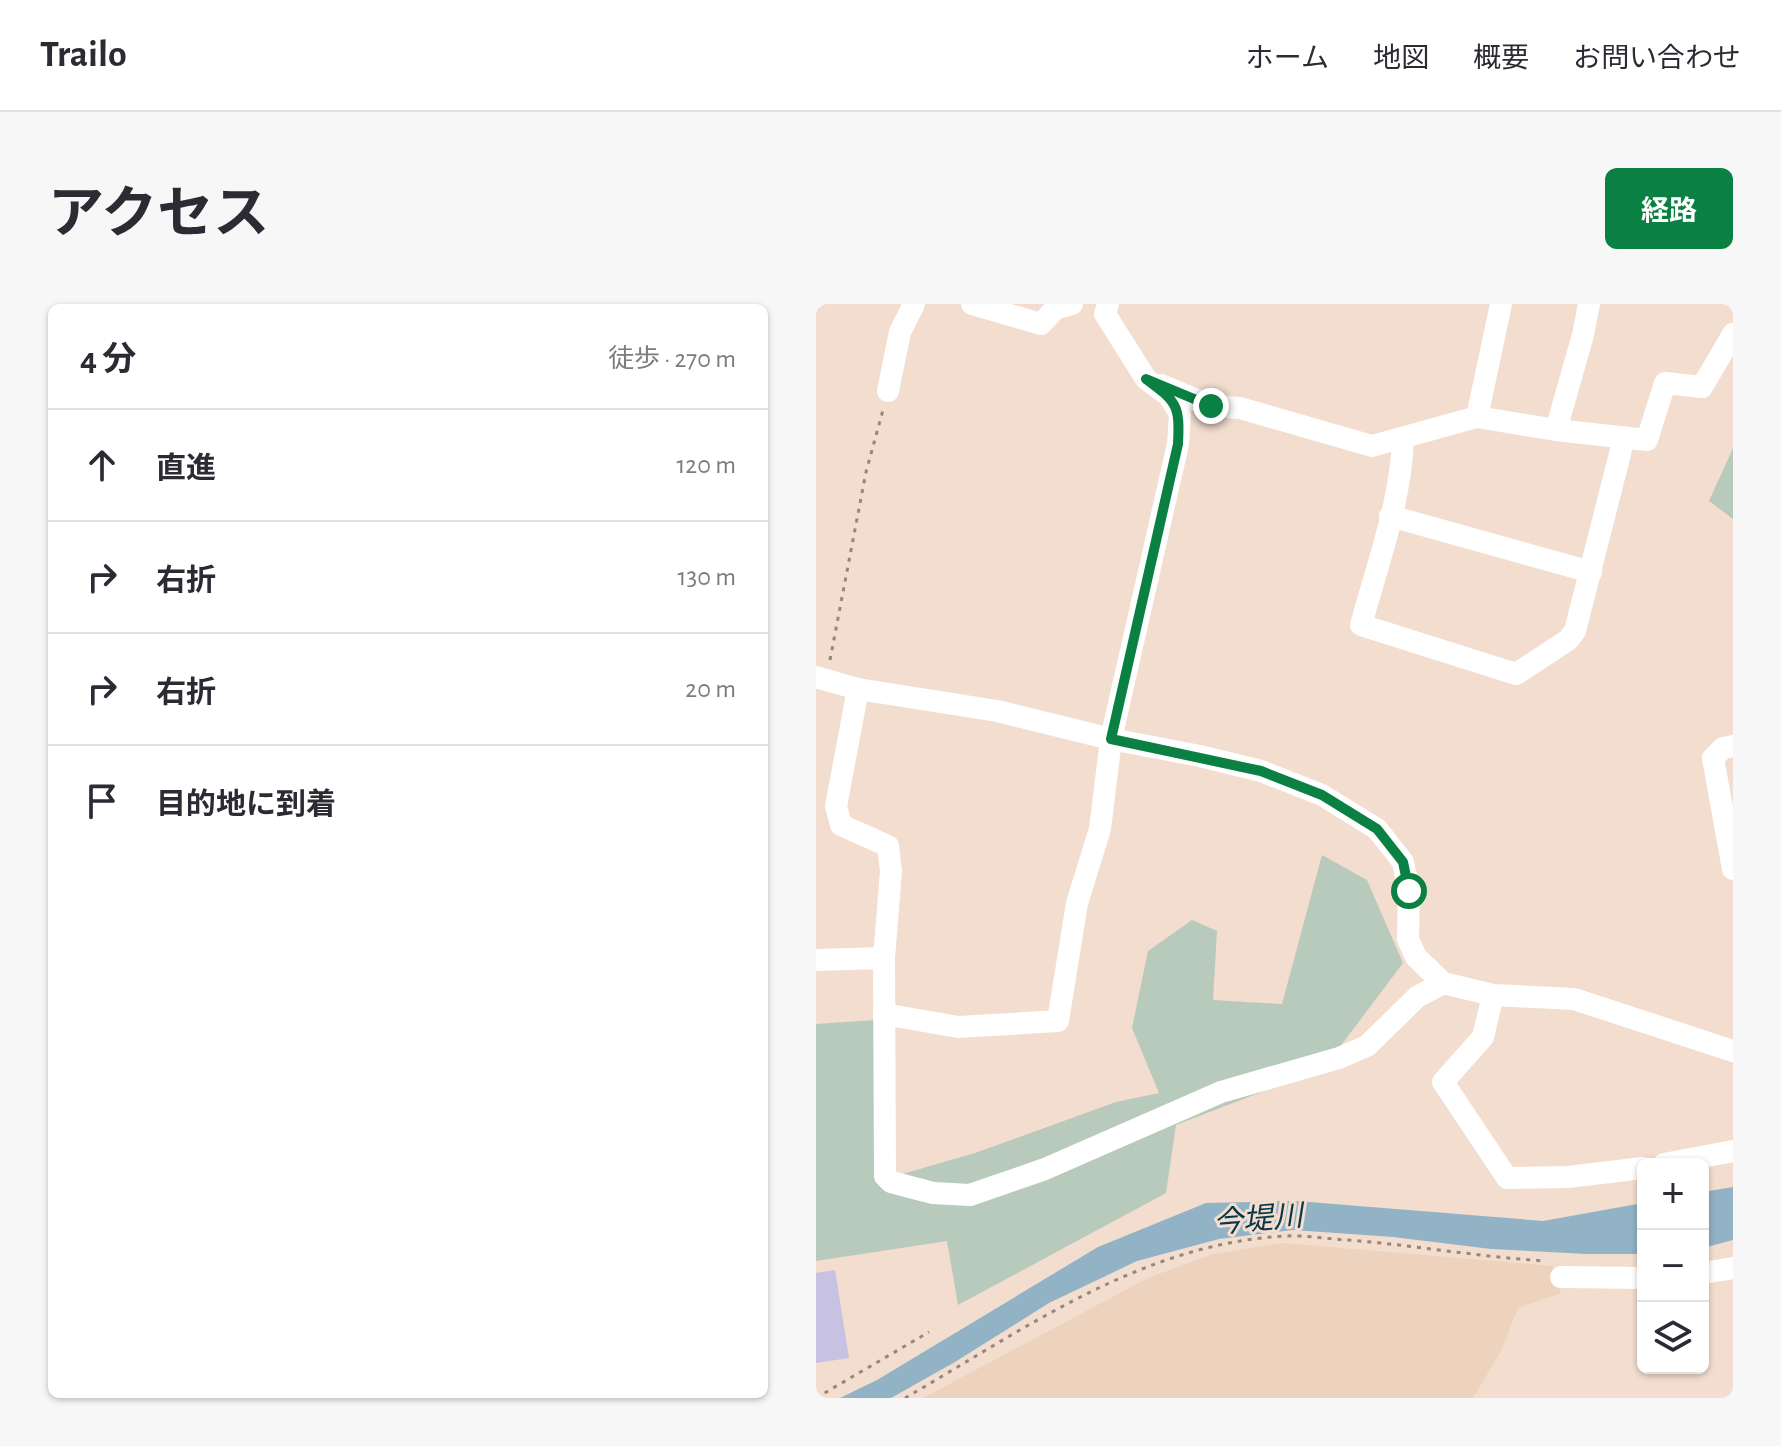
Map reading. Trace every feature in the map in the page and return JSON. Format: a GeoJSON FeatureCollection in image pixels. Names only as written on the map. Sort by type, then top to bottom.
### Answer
{"type":"FeatureCollection","features":[{"type":"Feature","properties":{"kind":"street"},"geometry":{"type":"LineString","coordinates":[[888,391],[900,332],[914,304]]}},
{"type":"Feature","properties":{"kind":"street"},"geometry":{"type":"LineString","coordinates":[[972,304],[1041,324],[1055,309],[1072,304]]}},
{"type":"Feature","properties":{"kind":"street"},"geometry":{"type":"LineString","coordinates":[[884,1014],[958,1027],[1058,1021],[1077,903],[1100,829],[1111,739],[1178,444],[1180,414],[1169,396],[1146,379],[1105,314],[1108,304]]}},
{"type":"Feature","properties":{"kind":"street"},"geometry":{"type":"LineString","coordinates":[[1477,417],[1501,304]]}},
{"type":"Feature","properties":{"kind":"street"},"geometry":{"type":"LineString","coordinates":[[1556,430],[1589,304]]}},
{"type":"Feature","properties":{"kind":"street"},"geometry":{"type":"LineString","coordinates":[[1146,379],[1211,406],[1240,408],[1372,446],[1477,417],[1647,440],[1665,383],[1702,387],[1733,334]]}},
{"type":"Feature","properties":{"kind":"street"},"geometry":{"type":"LineString","coordinates":[[1403,439],[1402,460],[1390,516],[1361,625],[1516,674],[1568,640],[1575,631],[1624,438]]}},
{"type":"Feature","properties":{"kind":"street"},"geometry":{"type":"LineString","coordinates":[[1390,516],[1591,572]]}},
{"type":"Feature","properties":{"kind":"street"},"geometry":{"type":"LineString","coordinates":[[821,678],[858,689],[997,711],[1261,771],[1322,795],[1377,829],[1403,862],[1409,891],[1408,939],[1416,957],[1443,983],[1493,995],[1574,999],[1733,1051]]}},
{"type":"Feature","properties":{"kind":"street"},"geometry":{"type":"LineString","coordinates":[[858,689],[836,806],[841,825],[888,846],[891,871],[884,958],[885,1176],[898,1184],[933,1193],[970,1195],[1045,1169],[1221,1092],[1339,1058],[1367,1046],[1417,997],[1443,983]]}},
{"type":"Feature","properties":{"kind":"street"},"geometry":{"type":"LineString","coordinates":[[1733,746],[1723,748],[1713,758],[1733,869]]}},
{"type":"Feature","properties":{"kind":"street"},"geometry":{"type":"LineString","coordinates":[[816,960],[884,958]]}},
{"type":"Feature","properties":{"kind":"street"},"geometry":{"type":"LineString","coordinates":[[1493,995],[1483,1037],[1443,1082],[1507,1178],[1568,1177],[1637,1169]]}},
{"type":"Feature","properties":{"kind":"street"},"geometry":{"type":"LineString","coordinates":[[1696,1158],[1733,1151]]}},
{"type":"Feature","properties":{"kind":"street"},"geometry":{"type":"LineString","coordinates":[[1709,1272],[1733,1268]]}},
{"type":"Feature","properties":{"kind":"street"},"geometry":{"type":"LineString","coordinates":[[1554,1269],[1637,1277]]}},
{"type":"Feature","properties":{"kind":"path"},"geometry":{"type":"LineString","coordinates":[[821,678],[866,472],[888,391]]}},
{"type":"Feature","properties":{"kind":"path"},"geometry":{"type":"LineString","coordinates":[[905,1398],[1082,1295],[1123,1275],[1220,1244],[1288,1236],[1407,1245],[1502,1258],[1554,1269]]}},
{"type":"Feature","properties":{"kind":"path"},"geometry":{"type":"LineString","coordinates":[[816,1398],[929,1332]]}},
{"type":"Feature","properties":{"kind":"shaded area"},"geometry":{"type":"Polygon","coordinates":[[[1283,1243],[1553,1266],[1561,1293],[1518,1308],[1501,1351],[1473,1398],[923,1398],[1148,1278],[1213,1254],[1283,1243]]]}},
{"type":"Feature","properties":{"kind":"green space"},"geometry":{"type":"Polygon","coordinates":[[[1733,448],[1733,519],[1709,501],[1733,448]]]}},
{"type":"Feature","properties":{"kind":"green space"},"geometry":{"type":"Polygon","coordinates":[[[1322,855],[1367,880],[1403,963],[1324,1068],[1176,1125],[1166,1193],[958,1305],[947,1241],[816,1261],[816,1024],[876,1020],[885,1179],[975,1153],[1116,1102],[1159,1093],[1132,1028],[1148,951],[1192,920],[1217,931],[1213,1000],[1282,1004],[1322,855]]]}},
{"type":"Feature","properties":{"kind":"water"},"geometry":{"type":"Polygon","coordinates":[[[1733,1187],[1733,1240],[1709,1246],[1709,1230],[1709,1191],[1733,1187]]]}},
{"type":"Feature","properties":{"kind":"water","name":"今堤川"},"geometry":{"type":"Polygon","coordinates":[[[1297,1201],[1543,1221],[1637,1204],[1637,1254],[1491,1249],[1393,1237],[1293,1230],[1219,1239],[1137,1261],[1049,1303],[891,1398],[840,1398],[877,1380],[1098,1247],[1206,1203],[1297,1201]]]}},
{"type":"Feature","properties":{"kind":"building"},"geometry":{"type":"Polygon","coordinates":[[[835,1270],[849,1358],[816,1363],[816,1273],[835,1270]]]}},
{"type":"Feature","properties":{"kind":"route"},"geometry":{"type":"LineString","coordinates":[[1211,406],[1146,379],[1169,396],[1180,414],[1178,444],[1111,739],[1261,771],[1322,795],[1377,829],[1403,862],[1409,891]]}}]}
